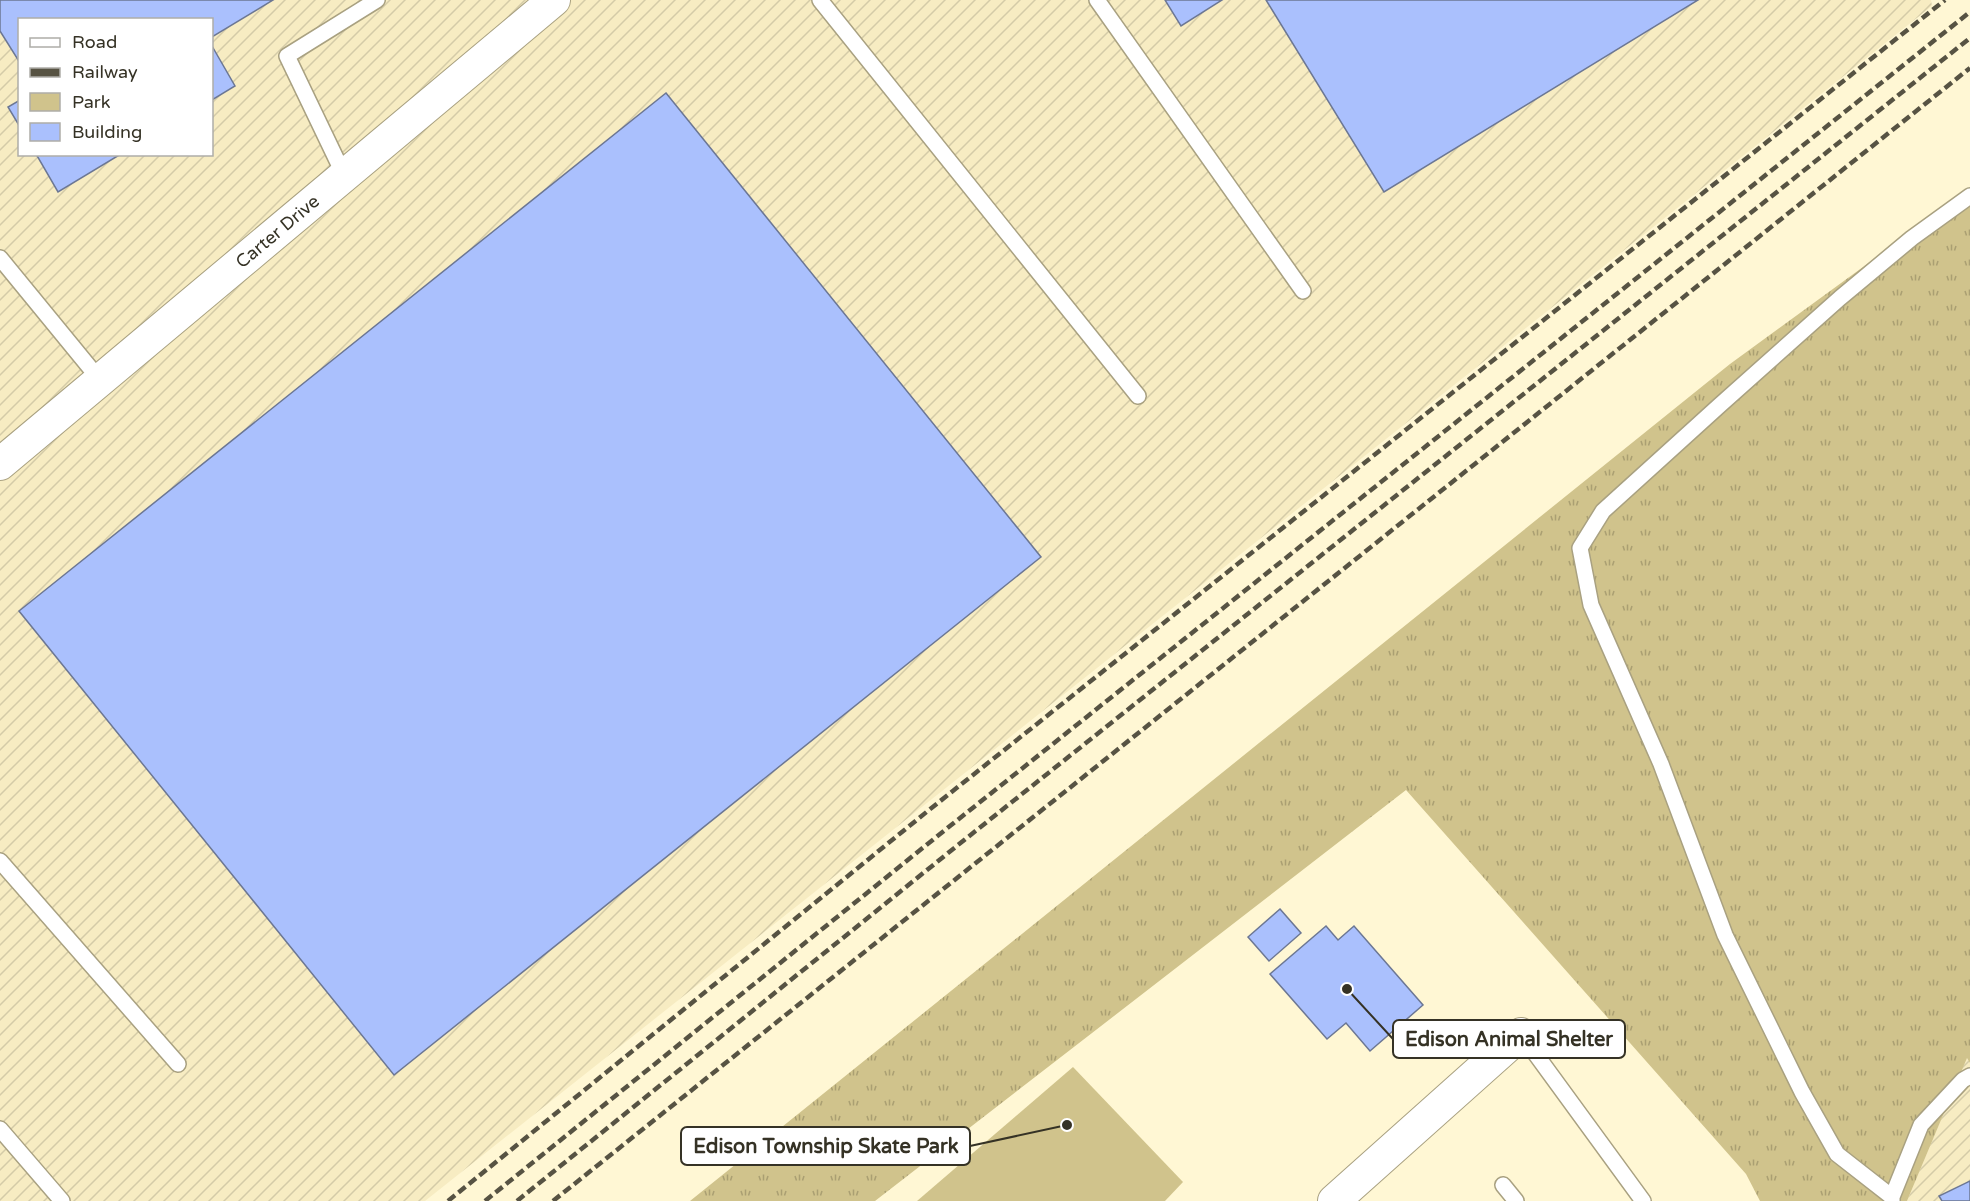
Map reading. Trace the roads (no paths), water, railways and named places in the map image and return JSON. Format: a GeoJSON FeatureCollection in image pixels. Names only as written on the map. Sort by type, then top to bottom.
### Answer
{"type":"FeatureCollection","features":[{"type":"Feature","properties":{"kind":"street","name":"Carter Drive"},"geometry":{"type":"LineString","coordinates":[[0,464],[554,0]]}},
{"type":"Feature","properties":{"kind":"street"},"geometry":{"type":"LineString","coordinates":[[1334,1201],[1521,1034]]}},
{"type":"Feature","properties":{"kind":"lane"},"geometry":{"type":"LineString","coordinates":[[344,175],[286,56],[377,0]]}},
{"type":"Feature","properties":{"kind":"lane"},"geometry":{"type":"LineString","coordinates":[[820,0],[1138,396]]}},
{"type":"Feature","properties":{"kind":"lane"},"geometry":{"type":"LineString","coordinates":[[1097,0],[1303,291]]}},
{"type":"Feature","properties":{"kind":"lane"},"geometry":{"type":"LineString","coordinates":[[1970,196],[1903,245],[1720,405],[1603,511],[1580,548],[1591,605],[1661,764],[1725,935],[1802,1092],[1837,1154],[1892,1199],[1921,1125],[1963,1080],[1970,1076]]}},
{"type":"Feature","properties":{"kind":"lane"},"geometry":{"type":"LineString","coordinates":[[0,258],[100,380]]}},
{"type":"Feature","properties":{"kind":"lane"},"geometry":{"type":"LineString","coordinates":[[0,861],[178,1064]]}},
{"type":"Feature","properties":{"kind":"lane"},"geometry":{"type":"LineString","coordinates":[[1521,1034],[1643,1201]]}},
{"type":"Feature","properties":{"kind":"lane"},"geometry":{"type":"LineString","coordinates":[[0,1129],[62,1201]]}},
{"type":"Feature","properties":{"kind":"lane"},"geometry":{"type":"LineString","coordinates":[[1503,1185],[1516,1201]]}},
{"type":"Feature","properties":{"kind":"railway"},"geometry":{"type":"LineString","coordinates":[[448,1201],[929,810],[1945,0]]}},
{"type":"Feature","properties":{"kind":"railway"},"geometry":{"type":"LineString","coordinates":[[485,1201],[945,830],[1970,12]]}},
{"type":"Feature","properties":{"kind":"railway"},"geometry":{"type":"LineString","coordinates":[[517,1201],[958,845],[1970,38]]}},
{"type":"Feature","properties":{"kind":"railway"},"geometry":{"type":"LineString","coordinates":[[553,1201],[1970,68]]}},
{"type":"Feature","properties":{"kind":"place","name":"Edison Animal Shelter"},"geometry":{"type":"Point","coordinates":[1347,989]}},
{"type":"Feature","properties":{"kind":"place","name":"Edison Township Skate Park"},"geometry":{"type":"Point","coordinates":[1067,1125]}}]}
